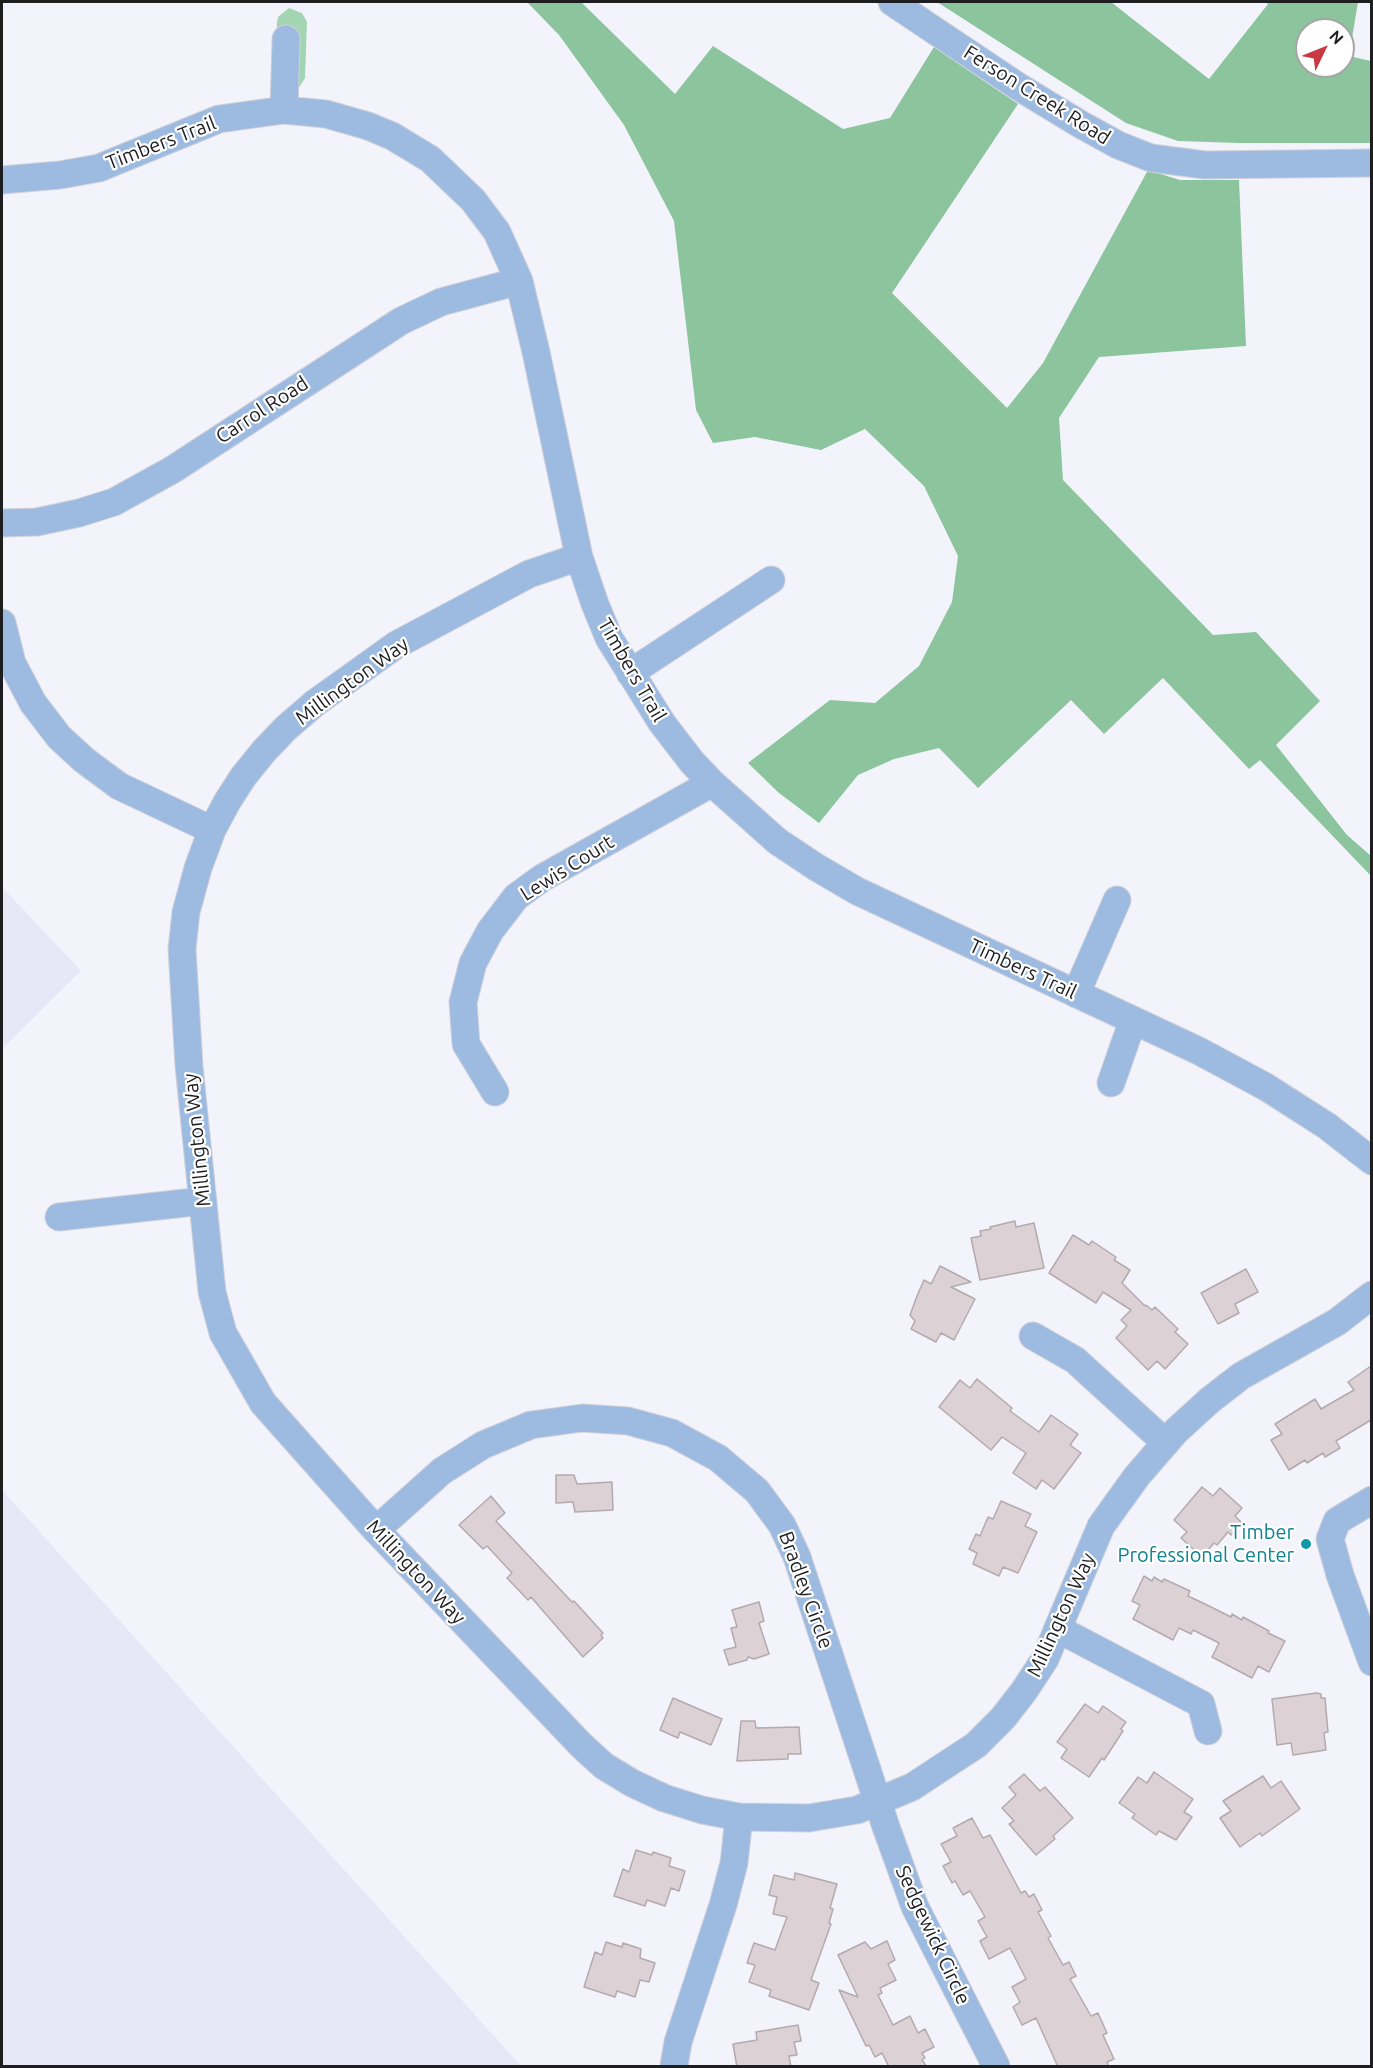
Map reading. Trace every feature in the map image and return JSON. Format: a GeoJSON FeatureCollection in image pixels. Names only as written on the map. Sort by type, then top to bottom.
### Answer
{"type":"FeatureCollection","features":[{"type":"Feature","properties":{"kind":"street","name":"Ferson Creek Road"},"geometry":{"type":"LineString","coordinates":[[892,2],[1019,87],[1080,124],[1118,145],[1151,158],[1205,165],[1371,163]]}},
{"type":"Feature","properties":{"kind":"street"},"geometry":{"type":"LineString","coordinates":[[284,110],[286,39]]}},
{"type":"Feature","properties":{"kind":"street","name":"Timbers Trail"},"geometry":{"type":"LineString","coordinates":[[2,180],[60,175],[99,168],[219,119],[284,110],[326,114],[368,126],[392,136],[430,159],[473,200],[497,232],[519,281],[539,363],[579,557],[595,604],[609,638],[630,673],[662,723],[692,762],[777,841],[856,891],[1199,1051],[1266,1087],[1327,1126],[1371,1161]]}},
{"type":"Feature","properties":{"kind":"street","name":"Carrol Road"},"geometry":{"type":"LineString","coordinates":[[2,523],[37,522],[79,513],[114,502],[172,470],[401,321],[441,302],[519,281]]}},
{"type":"Feature","properties":{"kind":"street","name":"Millington Way"},"geometry":{"type":"LineString","coordinates":[[579,557],[530,574],[396,645],[315,703],[264,751],[232,794],[212,830],[198,868],[186,912],[182,949],[189,1066],[212,1292],[223,1333],[263,1403],[376,1530],[555,1720],[604,1766],[632,1783],[664,1798],[702,1810],[739,1817],[809,1818],[857,1810],[912,1787],[976,1744],[1003,1718],[1024,1691],[1045,1659],[1101,1526],[1119,1498],[1166,1443],[1210,1400],[1241,1376],[1337,1322],[1371,1295]]}},
{"type":"Feature","properties":{"kind":"street"},"geometry":{"type":"LineString","coordinates":[[630,673],[771,580]]}},
{"type":"Feature","properties":{"kind":"street"},"geometry":{"type":"LineString","coordinates":[[2,624],[12,663],[33,703],[59,737],[118,786],[212,830]]}},
{"type":"Feature","properties":{"kind":"street","name":"Lewis Court"},"geometry":{"type":"LineString","coordinates":[[495,1092],[466,1044],[463,1002],[473,963],[490,931],[516,897],[543,878],[712,783]]}},
{"type":"Feature","properties":{"kind":"street"},"geometry":{"type":"LineString","coordinates":[[1076,994],[1117,900]]}},
{"type":"Feature","properties":{"kind":"street"},"geometry":{"type":"LineString","coordinates":[[1110,1083],[1133,1020]]}},
{"type":"Feature","properties":{"kind":"street"},"geometry":{"type":"LineString","coordinates":[[58,1217],[203,1201]]}},
{"type":"Feature","properties":{"kind":"street"},"geometry":{"type":"LineString","coordinates":[[1033,1336],[1075,1360],[1166,1443]]}},
{"type":"Feature","properties":{"kind":"street","name":"Bradley Circle"},"geometry":{"type":"LineString","coordinates":[[376,1530],[442,1472],[483,1444],[531,1425],[582,1418],[628,1421],[672,1433],[718,1458],[757,1491],[782,1524],[797,1557],[878,1801]]}},
{"type":"Feature","properties":{"kind":"street"},"geometry":{"type":"LineString","coordinates":[[1371,1500],[1338,1521],[1330,1539],[1340,1575],[1371,1662]]}},
{"type":"Feature","properties":{"kind":"street"},"geometry":{"type":"LineString","coordinates":[[1058,1629],[1201,1704],[1209,1731]]}},
{"type":"Feature","properties":{"kind":"street","name":"Sedgewick Circle"},"geometry":{"type":"LineString","coordinates":[[878,1801],[915,1906],[996,2067]]}},
{"type":"Feature","properties":{"kind":"street"},"geometry":{"type":"LineString","coordinates":[[674,2067],[678,2042],[716,1927],[734,1863],[739,1817]]}},
{"type":"Feature","properties":{"kind":"shaded area"},"geometry":{"type":"Polygon","coordinates":[[[2,887],[81,971],[2,1049],[2,887]]]}},
{"type":"Feature","properties":{"kind":"shaded area"},"geometry":{"type":"Polygon","coordinates":[[[2,1490],[521,2066],[2,2066],[2,1490]]]}},
{"type":"Feature","properties":{"kind":"green space"},"geometry":{"type":"Polygon","coordinates":[[[527,2],[581,2],[675,94],[713,46],[843,129],[890,118],[934,47],[1018,104],[892,293],[1007,408],[1043,363],[1148,170],[1180,180],[1239,180],[1246,346],[1099,357],[1059,418],[1063,480],[1213,635],[1256,632],[1320,701],[1276,745],[1347,835],[1371,856],[1371,876],[1260,760],[1249,769],[1163,678],[1104,734],[1071,700],[978,788],[939,748],[894,759],[858,775],[819,823],[779,793],[748,763],[830,700],[875,703],[919,666],[952,602],[958,556],[924,486],[865,429],[821,450],[755,437],[713,443],[696,410],[674,221],[624,125],[559,35],[527,2]]]}},
{"type":"Feature","properties":{"kind":"green space"},"geometry":{"type":"Polygon","coordinates":[[[937,2],[1111,2],[1209,79],[1268,4],[1265,2],[1358,2],[1355,20],[1355,18],[1295,18],[1295,78],[1355,78],[1355,57],[1371,61],[1371,143],[1178,141],[1126,123],[937,2]]]}},
{"type":"Feature","properties":{"kind":"green space"},"geometry":{"type":"Polygon","coordinates":[[[289,8],[302,13],[307,22],[305,78],[298,89],[275,81],[278,17],[289,8]]]}},
{"type":"Feature","properties":{"kind":"building"},"geometry":{"type":"Polygon","coordinates":[[[1015,1221],[1016,1227],[1034,1223],[1044,1268],[980,1280],[971,1238],[981,1236],[980,1231],[991,1229],[990,1227],[1015,1221]]]}},
{"type":"Feature","properties":{"kind":"building"},"geometry":{"type":"Polygon","coordinates":[[[1073,1235],[1089,1245],[1092,1241],[1116,1257],[1114,1260],[1130,1270],[1122,1283],[1145,1306],[1152,1310],[1155,1307],[1178,1329],[1175,1332],[1188,1344],[1165,1369],[1157,1361],[1148,1370],[1116,1338],[1127,1326],[1121,1320],[1131,1310],[1103,1292],[1096,1303],[1049,1273],[1073,1235]]]}},
{"type":"Feature","properties":{"kind":"building"},"geometry":{"type":"Polygon","coordinates":[[[940,1266],[971,1282],[951,1287],[975,1299],[954,1340],[941,1333],[936,1342],[911,1329],[915,1321],[910,1315],[924,1280],[931,1284],[940,1266]]]}},
{"type":"Feature","properties":{"kind":"building"},"geometry":{"type":"Polygon","coordinates":[[[1246,1269],[1258,1292],[1235,1304],[1239,1313],[1218,1324],[1201,1293],[1246,1269]]]}},
{"type":"Feature","properties":{"kind":"building"},"geometry":{"type":"Polygon","coordinates":[[[1371,1366],[1371,1420],[1336,1441],[1340,1448],[1325,1457],[1323,1453],[1307,1463],[1305,1460],[1289,1470],[1271,1440],[1282,1434],[1275,1424],[1315,1399],[1321,1409],[1354,1390],[1348,1382],[1371,1366]]]}},
{"type":"Feature","properties":{"kind":"building"},"geometry":{"type":"Polygon","coordinates":[[[977,1379],[1012,1408],[1010,1411],[1039,1432],[1051,1415],[1078,1434],[1070,1445],[1081,1453],[1054,1489],[1042,1480],[1036,1489],[1013,1473],[1026,1453],[1002,1437],[991,1450],[939,1407],[960,1380],[970,1388],[977,1379]]]}},
{"type":"Feature","properties":{"kind":"building"},"geometry":{"type":"Polygon","coordinates":[[[556,1475],[574,1475],[577,1484],[612,1482],[613,1510],[575,1512],[573,1502],[556,1503],[556,1475]]]}},
{"type":"Feature","properties":{"kind":"building"},"geometry":{"type":"Polygon","coordinates":[[[1202,1487],[1213,1496],[1220,1488],[1242,1508],[1235,1516],[1242,1523],[1231,1535],[1228,1532],[1217,1545],[1214,1543],[1202,1557],[1181,1538],[1187,1532],[1174,1520],[1202,1487]]]}},
{"type":"Feature","properties":{"kind":"building"},"geometry":{"type":"Polygon","coordinates":[[[491,1496],[505,1513],[496,1521],[603,1633],[601,1635],[603,1638],[583,1657],[531,1597],[528,1600],[507,1578],[512,1573],[487,1546],[483,1549],[459,1525],[491,1496]]]}},
{"type":"Feature","properties":{"kind":"building"},"geometry":{"type":"Polygon","coordinates":[[[1001,1501],[1031,1514],[1025,1526],[1037,1532],[1018,1573],[1003,1567],[999,1576],[973,1564],[977,1553],[969,1549],[976,1534],[980,1536],[988,1517],[993,1519],[1001,1501]]]}},
{"type":"Feature","properties":{"kind":"building"},"geometry":{"type":"Polygon","coordinates":[[[1144,1576],[1152,1581],[1154,1577],[1162,1582],[1164,1579],[1190,1591],[1188,1596],[1231,1617],[1232,1614],[1242,1620],[1243,1617],[1285,1641],[1269,1672],[1258,1666],[1252,1678],[1212,1657],[1219,1643],[1193,1630],[1191,1634],[1179,1628],[1173,1640],[1133,1619],[1140,1605],[1132,1601],[1144,1576]]]}},
{"type":"Feature","properties":{"kind":"building"},"geometry":{"type":"Polygon","coordinates":[[[759,1602],[764,1621],[759,1623],[769,1654],[754,1659],[748,1657],[747,1660],[729,1665],[724,1650],[736,1647],[731,1628],[737,1627],[732,1610],[759,1602]]]}},
{"type":"Feature","properties":{"kind":"building"},"geometry":{"type":"Polygon","coordinates":[[[1321,1694],[1321,1698],[1325,1698],[1328,1732],[1324,1733],[1326,1750],[1293,1755],[1291,1743],[1277,1745],[1272,1699],[1321,1694]]]}},
{"type":"Feature","properties":{"kind":"building"},"geometry":{"type":"Polygon","coordinates":[[[673,1698],[722,1719],[711,1745],[680,1732],[678,1738],[660,1730],[673,1698]]]}},
{"type":"Feature","properties":{"kind":"building"},"geometry":{"type":"Polygon","coordinates":[[[1085,1704],[1098,1713],[1103,1706],[1126,1722],[1121,1729],[1123,1731],[1104,1760],[1102,1758],[1089,1777],[1061,1758],[1067,1749],[1057,1742],[1085,1704]]]}},
{"type":"Feature","properties":{"kind":"building"},"geometry":{"type":"Polygon","coordinates":[[[741,1721],[755,1721],[756,1728],[799,1727],[801,1754],[788,1754],[788,1759],[737,1761],[741,1721]]]}},
{"type":"Feature","properties":{"kind":"building"},"geometry":{"type":"Polygon","coordinates":[[[1154,1772],[1193,1799],[1184,1812],[1192,1817],[1176,1840],[1159,1831],[1156,1835],[1132,1818],[1135,1814],[1119,1803],[1138,1777],[1147,1783],[1154,1772]]]}},
{"type":"Feature","properties":{"kind":"building"},"geometry":{"type":"Polygon","coordinates":[[[1024,1774],[1040,1791],[1045,1787],[1073,1818],[1053,1836],[1055,1839],[1036,1855],[1009,1824],[1014,1821],[1002,1808],[1016,1795],[1009,1787],[1024,1774]]]}},
{"type":"Feature","properties":{"kind":"building"},"geometry":{"type":"Polygon","coordinates":[[[1263,1776],[1271,1788],[1281,1781],[1300,1809],[1262,1836],[1260,1833],[1240,1847],[1220,1818],[1231,1811],[1223,1801],[1263,1776]]]}},
{"type":"Feature","properties":{"kind":"building"},"geometry":{"type":"Polygon","coordinates":[[[972,1818],[983,1838],[990,1835],[1021,1893],[1025,1891],[1029,1897],[1034,1894],[1042,1910],[1038,1912],[1051,1936],[1048,1938],[1063,1965],[1069,1962],[1076,1976],[1070,1979],[1091,2016],[1098,2013],[1107,2033],[1103,2035],[1114,2059],[1107,2062],[1109,2067],[1058,2067],[1036,2018],[1022,2025],[1013,2007],[1020,2002],[1012,1987],[1026,1979],[1010,1948],[989,1959],[980,1941],[987,1937],[978,1921],[985,1917],[970,1891],[963,1895],[955,1881],[952,1883],[943,1866],[951,1862],[941,1844],[957,1836],[953,1828],[972,1818]]]}},
{"type":"Feature","properties":{"kind":"building"},"geometry":{"type":"Polygon","coordinates":[[[636,1850],[652,1855],[653,1852],[671,1858],[669,1866],[685,1871],[679,1891],[671,1888],[665,1906],[647,1900],[645,1906],[614,1896],[623,1869],[629,1872],[636,1850]]]}},
{"type":"Feature","properties":{"kind":"building"},"geometry":{"type":"Polygon","coordinates":[[[795,1873],[837,1884],[830,1908],[833,1909],[829,1923],[831,1924],[811,1980],[819,1983],[809,2010],[769,1996],[771,1990],[749,1982],[755,1965],[747,1963],[754,1943],[775,1950],[787,1917],[773,1914],[777,1897],[769,1895],[774,1875],[794,1880],[795,1873]]]}},
{"type":"Feature","properties":{"kind":"building"},"geometry":{"type":"Polygon","coordinates":[[[887,1941],[895,1960],[888,1964],[896,1980],[880,1988],[882,1993],[878,1995],[893,2025],[910,2016],[918,2033],[925,2029],[934,2047],[922,2053],[925,2058],[922,2060],[927,2067],[889,2067],[882,2053],[875,2057],[869,2045],[866,2046],[839,1990],[858,1997],[838,1955],[865,1942],[871,1949],[887,1941]]]}},
{"type":"Feature","properties":{"kind":"building"},"geometry":{"type":"Polygon","coordinates":[[[606,1942],[622,1947],[623,1943],[641,1949],[640,1958],[655,1963],[649,1982],[640,1980],[635,1997],[617,1991],[615,1997],[584,1987],[595,1952],[602,1955],[606,1942]]]}},
{"type":"Feature","properties":{"kind":"building"},"geometry":{"type":"Polygon","coordinates":[[[798,2025],[801,2041],[794,2042],[797,2055],[789,2056],[791,2067],[737,2067],[733,2044],[757,2040],[756,2032],[798,2025]]]}},
{"type":"Feature","properties":{"kind":"place","name":"Timber Professional Center"},"geometry":{"type":"Point","coordinates":[1306,1544]}}]}
